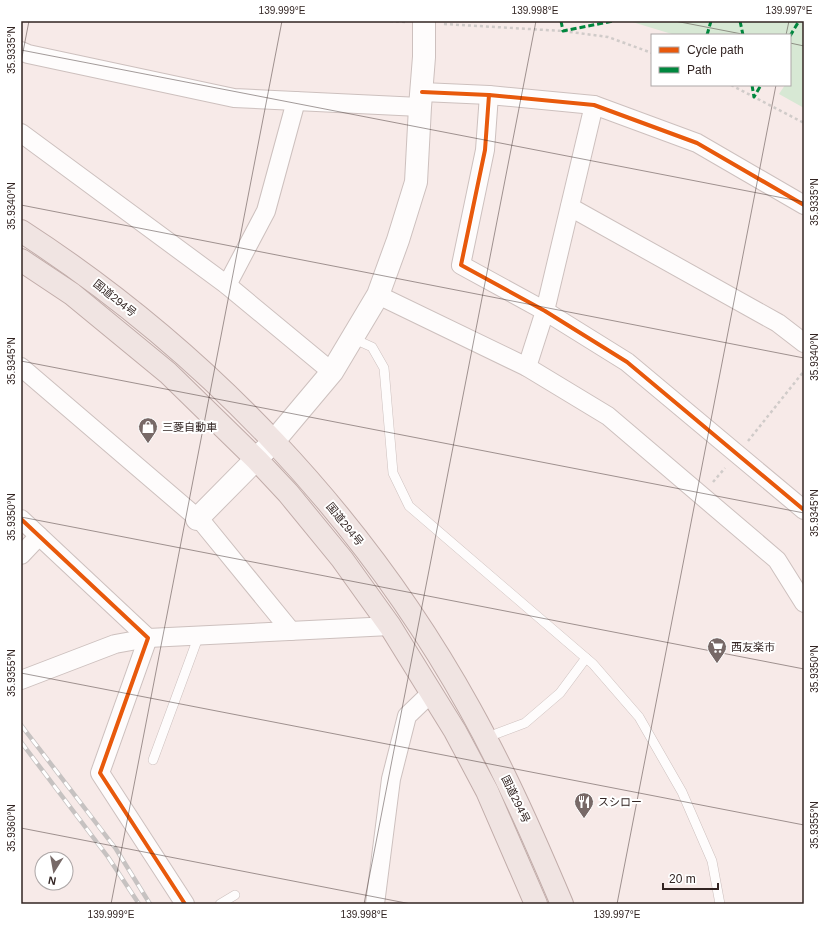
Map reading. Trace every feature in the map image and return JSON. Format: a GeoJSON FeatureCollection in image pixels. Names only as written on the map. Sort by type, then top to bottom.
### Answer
{"type":"FeatureCollection","features":[{"type":"Feature","properties":{"kind":"highway","name":"国道294号"},"geometry":{"type":"LineString","coordinates":[[21,231],[100,285],[185,355],[274,441],[297,466],[366,550],[421,629],[469,707],[517,799],[562,904]]}},
{"type":"Feature","properties":{"kind":"highway","name":"国道294号"},"geometry":{"type":"LineString","coordinates":[[21,260],[72,294],[168,374],[257,460],[288,493],[342,559],[390,626],[432,692],[487,791],[536,904]]}},
{"type":"Feature","properties":{"kind":"street"},"geometry":{"type":"LineString","coordinates":[[197,519],[257,460],[332,372],[378,295],[398,240],[416,182],[424,22]]}},
{"type":"Feature","properties":{"kind":"street"},"geometry":{"type":"LineString","coordinates":[[21,51],[28,54],[234,98],[296,101],[421,100],[489,95],[594,105],[697,143],[804,205]]}},
{"type":"Feature","properties":{"kind":"street"},"geometry":{"type":"LineString","coordinates":[[489,95],[485,150],[461,265],[545,311],[627,362],[804,510]]}},
{"type":"Feature","properties":{"kind":"street"},"geometry":{"type":"LineString","coordinates":[[226,285],[266,212],[296,101]]}},
{"type":"Feature","properties":{"kind":"street"},"geometry":{"type":"LineString","coordinates":[[527,367],[545,311],[594,105]]}},
{"type":"Feature","properties":{"kind":"street"},"geometry":{"type":"LineString","coordinates":[[21,133],[226,285],[332,372]]}},
{"type":"Feature","properties":{"kind":"street"},"geometry":{"type":"LineString","coordinates":[[570,207],[778,323],[804,343]]}},
{"type":"Feature","properties":{"kind":"street"},"geometry":{"type":"LineString","coordinates":[[378,295],[527,367],[608,416],[777,560],[804,603]]}},
{"type":"Feature","properties":{"kind":"street"},"geometry":{"type":"LineString","coordinates":[[24,373],[202,522],[291,631]]}},
{"type":"Feature","properties":{"kind":"street"},"geometry":{"type":"LineString","coordinates":[[21,519],[148,638]]}},
{"type":"Feature","properties":{"kind":"street"},"geometry":{"type":"LineString","coordinates":[[21,555],[39,536]]}},
{"type":"Feature","properties":{"kind":"street"},"geometry":{"type":"LineString","coordinates":[[21,680],[115,644],[148,638],[390,626]]}},
{"type":"Feature","properties":{"kind":"street"},"geometry":{"type":"LineString","coordinates":[[148,638],[100,773],[186,904]]}},
{"type":"Feature","properties":{"kind":"street"},"geometry":{"type":"LineString","coordinates":[[375,904],[391,779],[407,716],[432,692]]}},
{"type":"Feature","properties":{"kind":"lane"},"geometry":{"type":"LineString","coordinates":[[352,338],[372,347],[384,368],[393,473],[409,506],[586,658],[639,717],[682,792],[712,861],[720,904]]}},
{"type":"Feature","properties":{"kind":"lane"},"geometry":{"type":"LineString","coordinates":[[153,760],[199,636]]}},
{"type":"Feature","properties":{"kind":"lane"},"geometry":{"type":"LineString","coordinates":[[485,738],[525,722],[560,693],[586,658]]}},
{"type":"Feature","properties":{"kind":"lane"},"geometry":{"type":"LineString","coordinates":[[220,904],[234,895]]}},
{"type":"Feature","properties":{"kind":"path"},"geometry":{"type":"LineString","coordinates":[[424,22],[571,32],[608,37],[651,54]]}},
{"type":"Feature","properties":{"kind":"path"},"geometry":{"type":"LineString","coordinates":[[733,86],[804,123]]}},
{"type":"Feature","properties":{"kind":"path"},"geometry":{"type":"LineString","coordinates":[[701,496],[804,371]]}},
{"type":"Feature","properties":{"kind":"green space"},"geometry":{"type":"Polygon","coordinates":[[[629,21],[804,21],[804,108],[779,94],[784,86],[791,86],[791,34],[672,34],[629,21]]]}},
{"type":"Feature","properties":{"kind":"railway"},"geometry":{"type":"LineString","coordinates":[[21,725],[116,849],[150,904]]}},
{"type":"Feature","properties":{"kind":"railway"},"geometry":{"type":"LineString","coordinates":[[21,742],[108,857],[139,904]]}},
{"type":"Feature","properties":{"kind":"marked path"},"geometry":{"type":"LineString","coordinates":[[561,21],[563,31],[613,21]]}},
{"type":"Feature","properties":{"kind":"marked path"},"geometry":{"type":"LineString","coordinates":[[707,34],[711,21]]}},
{"type":"Feature","properties":{"kind":"marked path"},"geometry":{"type":"LineString","coordinates":[[740,21],[743,34]]}},
{"type":"Feature","properties":{"kind":"marked path"},"geometry":{"type":"LineString","coordinates":[[791,34],[799,21]]}},
{"type":"Feature","properties":{"kind":"marked path"},"geometry":{"type":"LineString","coordinates":[[752,86],[754,97],[760,86]]}},
{"type":"Feature","properties":{"kind":"cycle path"},"geometry":{"type":"LineString","coordinates":[[422,92],[489,95],[594,105],[697,143],[804,205]]}},
{"type":"Feature","properties":{"kind":"cycle path"},"geometry":{"type":"LineString","coordinates":[[489,95],[485,150],[461,265],[545,311],[627,362],[804,510]]}},
{"type":"Feature","properties":{"kind":"cycle path"},"geometry":{"type":"LineString","coordinates":[[21,519],[148,638],[100,773],[185,904]]}},
{"type":"Feature","properties":{"kind":"place","name":"三菱自動車"},"geometry":{"type":"Point","coordinates":[148,444]}},
{"type":"Feature","properties":{"kind":"place","name":"西友楽市"},"geometry":{"type":"Point","coordinates":[717,664]}},
{"type":"Feature","properties":{"kind":"place","name":"スシロー"},"geometry":{"type":"Point","coordinates":[584,819]}}]}
